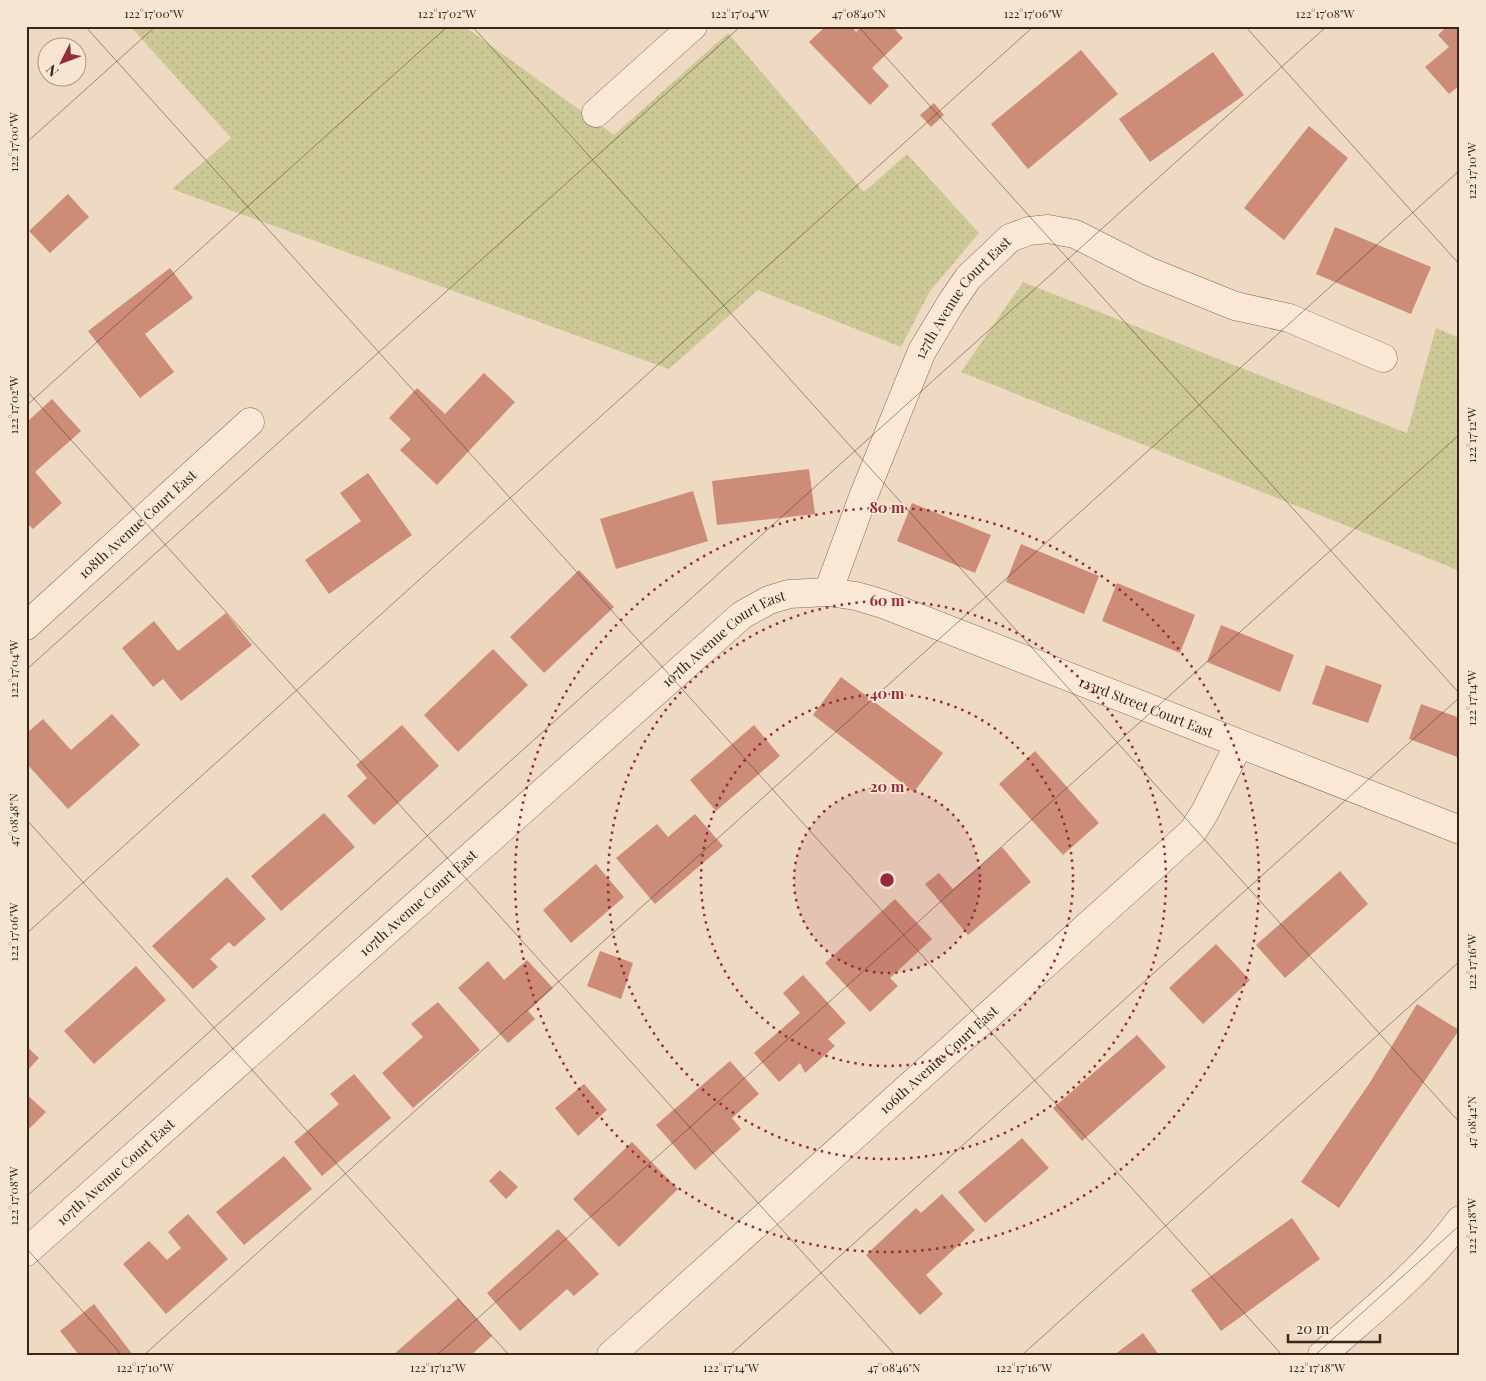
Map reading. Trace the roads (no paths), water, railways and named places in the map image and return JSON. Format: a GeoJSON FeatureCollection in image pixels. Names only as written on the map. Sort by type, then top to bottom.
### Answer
{"type":"FeatureCollection","features":[{"type":"Feature","properties":{"kind":"street"},"geometry":{"type":"LineString","coordinates":[[596,113],[693,26]]}},
{"type":"Feature","properties":{"kind":"street","name":"127th Avenue Court East"},"geometry":{"type":"LineString","coordinates":[[828,592],[922,351],[950,303],[968,278],[1010,238],[1029,231],[1048,229],[1075,234],[1148,271],[1226,303],[1289,318],[1383,358]]}},
{"type":"Feature","properties":{"kind":"street","name":"108th Avenue Court East"},"geometry":{"type":"LineString","coordinates":[[26,626],[250,422]]}},
{"type":"Feature","properties":{"kind":"street","name":"123rd Street Court East"},"geometry":{"type":"LineString","coordinates":[[828,592],[856,596],[883,604],[1460,830]]}},
{"type":"Feature","properties":{"kind":"street","name":"107th Avenue Court East"},"geometry":{"type":"LineString","coordinates":[[26,1252],[742,615],[769,600],[789,594],[828,592]]}},
{"type":"Feature","properties":{"kind":"street","name":"106th Avenue Court East"},"geometry":{"type":"LineString","coordinates":[[611,1355],[1193,831],[1205,812],[1239,744]]}},
{"type":"Feature","properties":{"kind":"street"},"geometry":{"type":"LineString","coordinates":[[1322,1355],[1414,1272],[1460,1220]]}}]}
